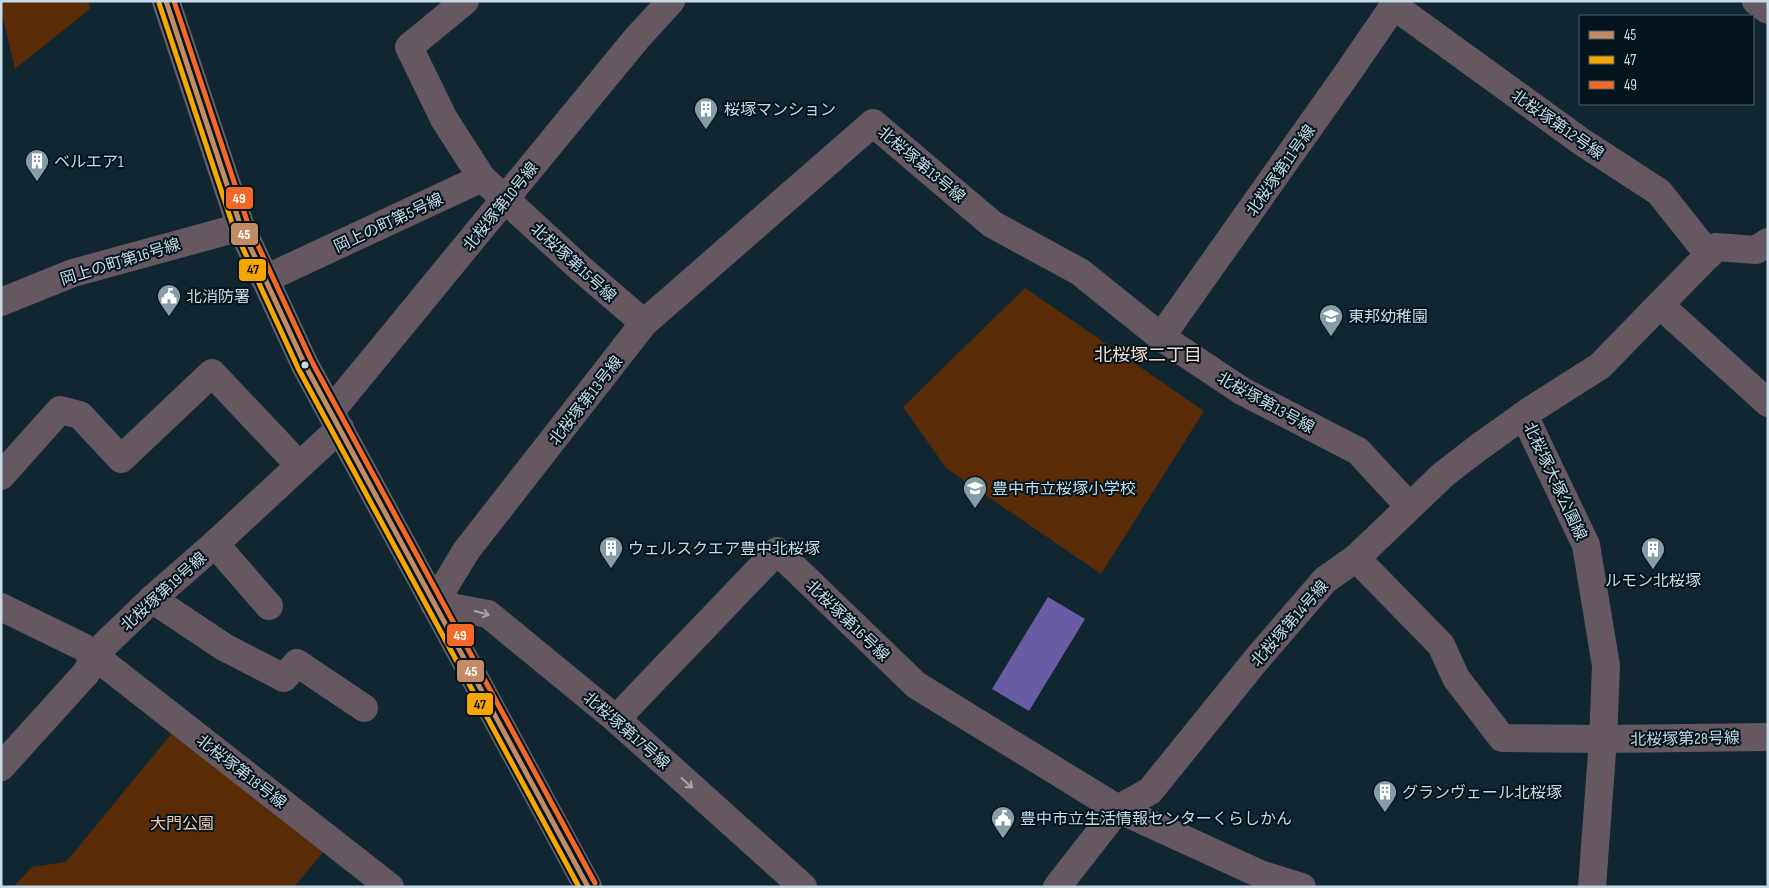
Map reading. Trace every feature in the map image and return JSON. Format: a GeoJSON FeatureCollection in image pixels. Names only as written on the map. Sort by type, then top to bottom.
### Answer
{"type":"FeatureCollection","features":[{"type":"Feature","properties":{"kind":"highway"},"geometry":{"type":"LineString","coordinates":[[166,1],[241,227],[305,365],[588,887]]}},
{"type":"Feature","properties":{"kind":"street"},"geometry":{"type":"LineString","coordinates":[[465,1],[409,47],[444,119],[482,178],[505,199]]}},
{"type":"Feature","properties":{"kind":"street","name":"北桜塚第10号線"},"geometry":{"type":"LineString","coordinates":[[335,420],[505,199],[637,38],[671,1]]}},
{"type":"Feature","properties":{"kind":"street"},"geometry":{"type":"LineString","coordinates":[[1756,1],[1768,10]]}},
{"type":"Feature","properties":{"kind":"street","name":"北桜塚第12号線"},"geometry":{"type":"LineString","coordinates":[[1396,4],[1582,142],[1659,192],[1709,255]]}},
{"type":"Feature","properties":{"kind":"street","name":"北桜塚第11号線"},"geometry":{"type":"LineString","coordinates":[[1161,337],[1396,4]]}},
{"type":"Feature","properties":{"kind":"street","name":"北桜塚第13号線"},"geometry":{"type":"LineString","coordinates":[[434,604],[466,551],[644,323],[873,123],[992,224],[1080,272],[1161,337],[1242,391],[1358,452],[1409,506]]}},
{"type":"Feature","properties":{"kind":"street","name":"岡上の町第5号線"},"geometry":{"type":"LineString","coordinates":[[265,280],[482,178]]}},
{"type":"Feature","properties":{"kind":"street","name":"北桜塚第15号線"},"geometry":{"type":"LineString","coordinates":[[505,199],[580,268],[644,323]]}},
{"type":"Feature","properties":{"kind":"street","name":"岡上の町第16号線"},"geometry":{"type":"LineString","coordinates":[[1,302],[73,273],[241,227]]}},
{"type":"Feature","properties":{"kind":"street","name":"北桜塚大塚公園線"},"geometry":{"type":"LineString","coordinates":[[1592,887],[1603,739],[1606,666],[1586,544],[1524,414],[1600,366],[1716,247],[1756,250],[1768,242]]}},
{"type":"Feature","properties":{"kind":"street"},"geometry":{"type":"LineString","coordinates":[[1660,305],[1768,403]]}},
{"type":"Feature","properties":{"kind":"street"},"geometry":{"type":"LineString","coordinates":[[1,476],[60,410],[80,415],[121,460],[212,373],[299,465]]}},
{"type":"Feature","properties":{"kind":"street","name":"北桜塚第14号線"},"geometry":{"type":"LineString","coordinates":[[1118,809],[1150,791],[1256,660],[1325,580],[1356,558],[1444,474],[1524,414]]}},
{"type":"Feature","properties":{"kind":"street","name":"北桜塚第19号線"},"geometry":{"type":"LineString","coordinates":[[1,766],[87,672],[94,655],[152,599],[215,544],[299,465],[335,420]]}},
{"type":"Feature","properties":{"kind":"street"},"geometry":{"type":"LineString","coordinates":[[215,544],[269,606]]}},
{"type":"Feature","properties":{"kind":"street","name":"北桜塚第16号線"},"geometry":{"type":"LineString","coordinates":[[616,719],[777,551],[916,685],[1118,809]]}},
{"type":"Feature","properties":{"kind":"street","name":"北桜塚第28号線"},"geometry":{"type":"LineString","coordinates":[[1356,558],[1441,645],[1456,678],[1502,738],[1768,737]]}},
{"type":"Feature","properties":{"kind":"street"},"geometry":{"type":"LineString","coordinates":[[152,599],[224,647],[284,678],[297,663],[364,708]]}},
{"type":"Feature","properties":{"kind":"street","name":"北桜塚第17号線"},"geometry":{"type":"LineString","coordinates":[[434,604],[488,614],[616,719],[803,887]]}},
{"type":"Feature","properties":{"kind":"street","name":"北桜塚第18号線"},"geometry":{"type":"LineString","coordinates":[[1,607],[83,647],[390,887]]}},
{"type":"Feature","properties":{"kind":"street"},"geometry":{"type":"LineString","coordinates":[[1057,887],[1118,809],[1260,874],[1302,887]]}},
{"type":"Feature","properties":{"kind":"green space"},"geometry":{"type":"Polygon","coordinates":[[[1,1],[88,1],[90,9],[15,69],[1,9],[1,1]]]}},
{"type":"Feature","properties":{"kind":"green space"},"geometry":{"type":"Polygon","coordinates":[[[1025,288],[1204,411],[1101,574],[946,468],[903,407],[1025,288]]]}},
{"type":"Feature","properties":{"kind":"green space","name":"大門公園"},"geometry":{"type":"Polygon","coordinates":[[[172,733],[324,851],[294,887],[13,887],[32,867],[66,862],[172,733]]]}},
{"type":"Feature","properties":{"kind":"shaded area"},"geometry":{"type":"Polygon","coordinates":[[[1048,597],[1085,619],[1029,711],[992,689],[1048,597]]]}},
{"type":"Feature","properties":{"kind":"transit line","name":"45"},"geometry":{"type":"LineString","coordinates":[[166,1],[241,227],[305,365],[588,887]]}},
{"type":"Feature","properties":{"kind":"transit line","name":"49"},"geometry":{"type":"LineString","coordinates":[[174,1],[248,224],[312,362],[595,883]]}},
{"type":"Feature","properties":{"kind":"transit line","name":"47"},"geometry":{"type":"LineString","coordinates":[[159,3],[234,229],[298,368],[579,887]]}},
{"type":"Feature","properties":{"kind":"place","name":"桜塚マンション"},"geometry":{"type":"Point","coordinates":[706,130]}},
{"type":"Feature","properties":{"kind":"place","name":"ベルエア1"},"geometry":{"type":"Point","coordinates":[37,182]}},
{"type":"Feature","properties":{"kind":"place","name":"北消防署"},"geometry":{"type":"Point","coordinates":[169,317]}},
{"type":"Feature","properties":{"kind":"place","name":"東邦幼稚園"},"geometry":{"type":"Point","coordinates":[1331,337]}},
{"type":"Feature","properties":{"kind":"place","name":"豊中市立桜塚小学校"},"geometry":{"type":"Point","coordinates":[975,509]}},
{"type":"Feature","properties":{"kind":"place","name":"ウェルスクエア豊中北桜塚"},"geometry":{"type":"Point","coordinates":[611,569]}},
{"type":"Feature","properties":{"kind":"place","name":"ルモン北桜塚"},"geometry":{"type":"Point","coordinates":[1653,570]}},
{"type":"Feature","properties":{"kind":"place","name":"グランヴェール北桜塚"},"geometry":{"type":"Point","coordinates":[1385,813]}},
{"type":"Feature","properties":{"kind":"place","name":"豊中市立生活情報センターくらしかん"},"geometry":{"type":"Point","coordinates":[1003,839]}},
{"type":"Feature","properties":{"kind":"district","name":"北桜塚二丁目"},"geometry":{"type":"Point","coordinates":[1148,355]}}]}
